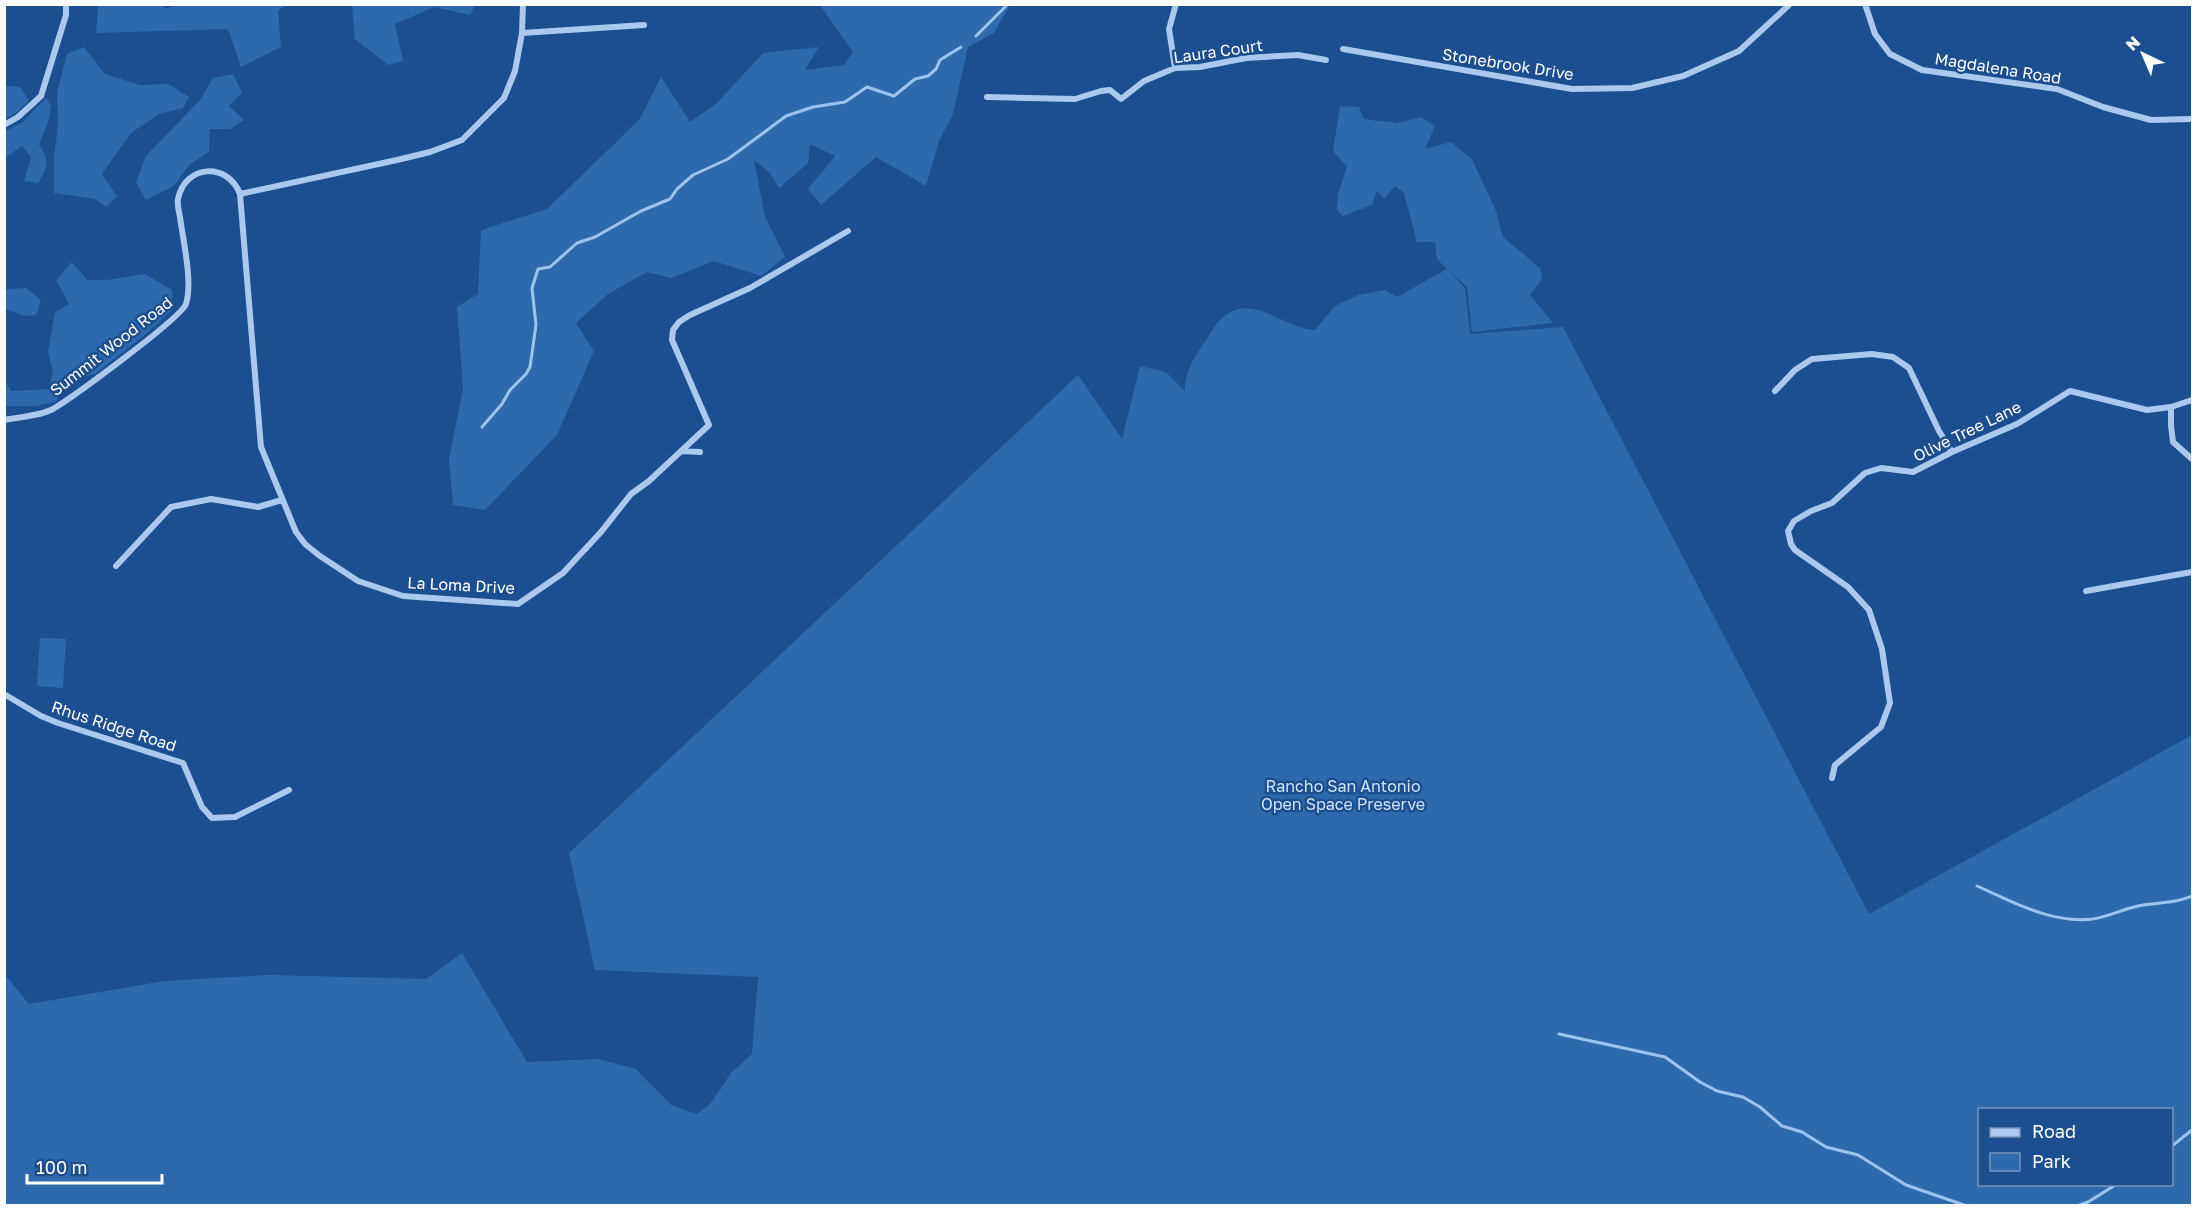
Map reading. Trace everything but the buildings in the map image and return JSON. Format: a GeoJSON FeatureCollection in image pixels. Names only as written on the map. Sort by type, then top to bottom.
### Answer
{"type":"FeatureCollection","features":[{"type":"Feature","properties":{"kind":"street"},"geometry":{"type":"LineString","coordinates":[[4,125],[18,117],[41,96],[66,15],[66,4]]}},
{"type":"Feature","properties":{"kind":"street"},"geometry":{"type":"LineString","coordinates":[[240,194],[430,152],[462,140],[504,98],[515,71],[522,33],[523,4]]}},
{"type":"Feature","properties":{"kind":"street"},"geometry":{"type":"LineString","coordinates":[[1175,68],[1169,29],[1176,4]]}},
{"type":"Feature","properties":{"kind":"street","name":"Stonebrook Drive"},"geometry":{"type":"LineString","coordinates":[[1343,49],[1572,89],[1632,88],[1683,76],[1739,51],[1790,4]]}},
{"type":"Feature","properties":{"kind":"street","name":"Magdalena Road"},"geometry":{"type":"LineString","coordinates":[[1865,4],[1875,34],[1890,54],[1922,70],[2024,82],[2057,89],[2103,107],[2151,120],[2193,119]]}},
{"type":"Feature","properties":{"kind":"street"},"geometry":{"type":"LineString","coordinates":[[522,33],[644,26]]}},
{"type":"Feature","properties":{"kind":"street","name":"Laura Court"},"geometry":{"type":"LineString","coordinates":[[987,97],[1075,99],[1110,90],[1121,99],[1144,81],[1175,68],[1200,67],[1246,58],[1298,55],[1326,60]]}},
{"type":"Feature","properties":{"kind":"street","name":"Summit Wood Road"},"geometry":{"type":"LineString","coordinates":[[4,420],[51,410],[166,325],[185,305],[188,285],[178,199],[186,181],[200,171],[216,170],[236,184],[240,194]]}},
{"type":"Feature","properties":{"kind":"street","name":"La Loma Drive"},"geometry":{"type":"LineString","coordinates":[[240,194],[261,447],[290,521],[305,544],[358,581],[403,596],[518,604],[563,573],[601,532],[631,494],[709,425],[672,340],[673,330],[679,322],[750,288],[848,231]]}},
{"type":"Feature","properties":{"kind":"street"},"geometry":{"type":"LineString","coordinates":[[1775,391],[1795,370],[1812,359],[1872,354],[1893,357],[1909,368],[1939,431],[1952,452]]}},
{"type":"Feature","properties":{"kind":"street","name":"Olive Tree Lane"},"geometry":{"type":"LineString","coordinates":[[1832,778],[1835,765],[1881,727],[1890,703],[1882,649],[1869,610],[1848,587],[1795,550],[1788,531],[1794,521],[1832,503],[1865,473],[1881,468],[1913,472],[1952,452],[2017,424],[2070,391],[2147,410],[2171,407],[2193,400]]}},
{"type":"Feature","properties":{"kind":"street"},"geometry":{"type":"LineString","coordinates":[[2171,407],[2173,442],[2193,459]]}},
{"type":"Feature","properties":{"kind":"street"},"geometry":{"type":"LineString","coordinates":[[682,451],[700,452]]}},
{"type":"Feature","properties":{"kind":"street"},"geometry":{"type":"LineString","coordinates":[[116,566],[171,507],[211,499],[258,507],[282,500]]}},
{"type":"Feature","properties":{"kind":"street"},"geometry":{"type":"LineString","coordinates":[[2086,591],[2193,572]]}},
{"type":"Feature","properties":{"kind":"street","name":"Rhus Ridge Road"},"geometry":{"type":"LineString","coordinates":[[4,694],[41,716],[58,723],[183,763],[202,807],[212,818],[235,817],[289,790]]}},
{"type":"Feature","properties":{"kind":"green space"},"geometry":{"type":"Polygon","coordinates":[[[352,4],[475,5],[470,15],[434,7],[395,24],[403,61],[388,65],[355,39],[352,4]]]}},
{"type":"Feature","properties":{"kind":"green space"},"geometry":{"type":"Polygon","coordinates":[[[98,5],[161,5],[166,9],[174,5],[286,5],[278,11],[281,47],[241,67],[228,29],[96,33],[98,5]]]}},
{"type":"Feature","properties":{"kind":"green space"},"geometry":{"type":"Polygon","coordinates":[[[820,5],[1010,5],[994,33],[968,47],[953,114],[939,141],[926,186],[876,157],[821,205],[808,189],[835,156],[810,144],[808,163],[779,188],[770,173],[754,160],[765,217],[785,257],[761,276],[714,261],[671,278],[647,272],[608,294],[576,323],[594,351],[557,435],[485,510],[453,505],[449,459],[463,389],[457,307],[478,294],[481,230],[547,209],[640,119],[661,77],[690,122],[717,103],[763,53],[819,47],[805,70],[844,65],[853,52],[820,5]]]}},
{"type":"Feature","properties":{"kind":"green space"},"geometry":{"type":"Polygon","coordinates":[[[84,47],[105,74],[140,85],[168,84],[189,97],[183,108],[159,114],[131,133],[102,174],[117,196],[106,207],[95,199],[54,193],[54,157],[58,126],[57,92],[67,54],[84,47]]]}},
{"type":"Feature","properties":{"kind":"green space"},"geometry":{"type":"Polygon","coordinates":[[[233,74],[242,93],[229,106],[244,120],[230,129],[210,129],[209,152],[190,164],[174,186],[146,200],[136,182],[146,156],[200,100],[213,78],[233,74]]]}},
{"type":"Feature","properties":{"kind":"green space"},"geometry":{"type":"Polygon","coordinates":[[[5,86],[20,87],[29,100],[17,112],[5,119],[5,86]]]}},
{"type":"Feature","properties":{"kind":"green space"},"geometry":{"type":"Polygon","coordinates":[[[46,98],[51,106],[48,123],[39,144],[45,155],[46,168],[38,183],[24,181],[31,157],[22,146],[5,158],[5,131],[22,123],[46,98]]]}},
{"type":"Feature","properties":{"kind":"green space","name":"Rancho San Antonio Open Space Preserve"},"geometry":{"type":"Polygon","coordinates":[[[1340,106],[1359,107],[1364,119],[1398,123],[1421,117],[1435,126],[1425,149],[1451,142],[1472,159],[1496,211],[1503,237],[1540,268],[1542,279],[1530,295],[1553,323],[1472,332],[1467,287],[1448,270],[1465,288],[1470,334],[1563,327],[1869,914],[2192,735],[2192,1205],[5,1205],[5,975],[29,1004],[164,981],[269,975],[426,979],[462,953],[527,1062],[598,1059],[636,1069],[671,1105],[697,1114],[711,1103],[731,1073],[752,1054],[758,977],[595,970],[569,853],[1078,375],[1122,439],[1140,366],[1166,372],[1185,391],[1191,364],[1198,352],[1218,322],[1235,310],[1246,308],[1257,310],[1291,324],[1315,330],[1335,306],[1358,295],[1385,290],[1397,297],[1447,269],[1437,259],[1435,242],[1417,242],[1404,193],[1395,186],[1384,199],[1377,191],[1372,205],[1343,216],[1337,210],[1338,193],[1347,167],[1333,151],[1340,106]]]}},
{"type":"Feature","properties":{"kind":"green space"},"geometry":{"type":"Polygon","coordinates":[[[72,262],[87,280],[107,280],[145,274],[172,290],[173,309],[146,334],[95,374],[71,380],[55,402],[36,406],[5,406],[5,381],[11,391],[49,389],[53,372],[48,352],[55,312],[69,304],[56,280],[72,262]]]}},
{"type":"Feature","properties":{"kind":"green space"},"geometry":{"type":"Polygon","coordinates":[[[26,288],[41,300],[36,315],[25,316],[5,309],[5,289],[26,288]]]}},
{"type":"Feature","properties":{"kind":"green space"},"geometry":{"type":"Polygon","coordinates":[[[40,638],[66,639],[63,688],[37,686],[40,638]]]}},
{"type":"Feature","properties":{"kind":"waterway"},"geometry":{"type":"LineString","coordinates":[[976,36],[1008,4]]}},
{"type":"Feature","properties":{"kind":"waterway"},"geometry":{"type":"LineString","coordinates":[[845,102],[867,87],[894,96],[915,79],[928,76],[936,69],[940,60],[961,47]]}},
{"type":"Feature","properties":{"kind":"waterway"},"geometry":{"type":"LineString","coordinates":[[482,427],[530,367],[536,325],[532,288],[538,269],[550,267],[577,243],[595,237],[641,211],[670,199],[677,189],[693,175],[728,159],[786,116],[813,107],[845,102]]}},
{"type":"Feature","properties":{"kind":"waterway"},"geometry":{"type":"LineString","coordinates":[[1977,886],[2033,910],[2078,920],[2099,918],[2138,906],[2172,902],[2192,896]]}},
{"type":"Feature","properties":{"kind":"waterway"},"geometry":{"type":"LineString","coordinates":[[1559,1034],[1665,1057],[1717,1091],[1743,1097],[1760,1107],[1782,1126],[1802,1132],[1826,1147],[1858,1155],[1906,1185],[1967,1206]]}},
{"type":"Feature","properties":{"kind":"waterway"},"geometry":{"type":"LineString","coordinates":[[2173,1145],[2192,1130]]}},
{"type":"Feature","properties":{"kind":"waterway"},"geometry":{"type":"LineString","coordinates":[[2077,1206],[2114,1186]]}}]}
